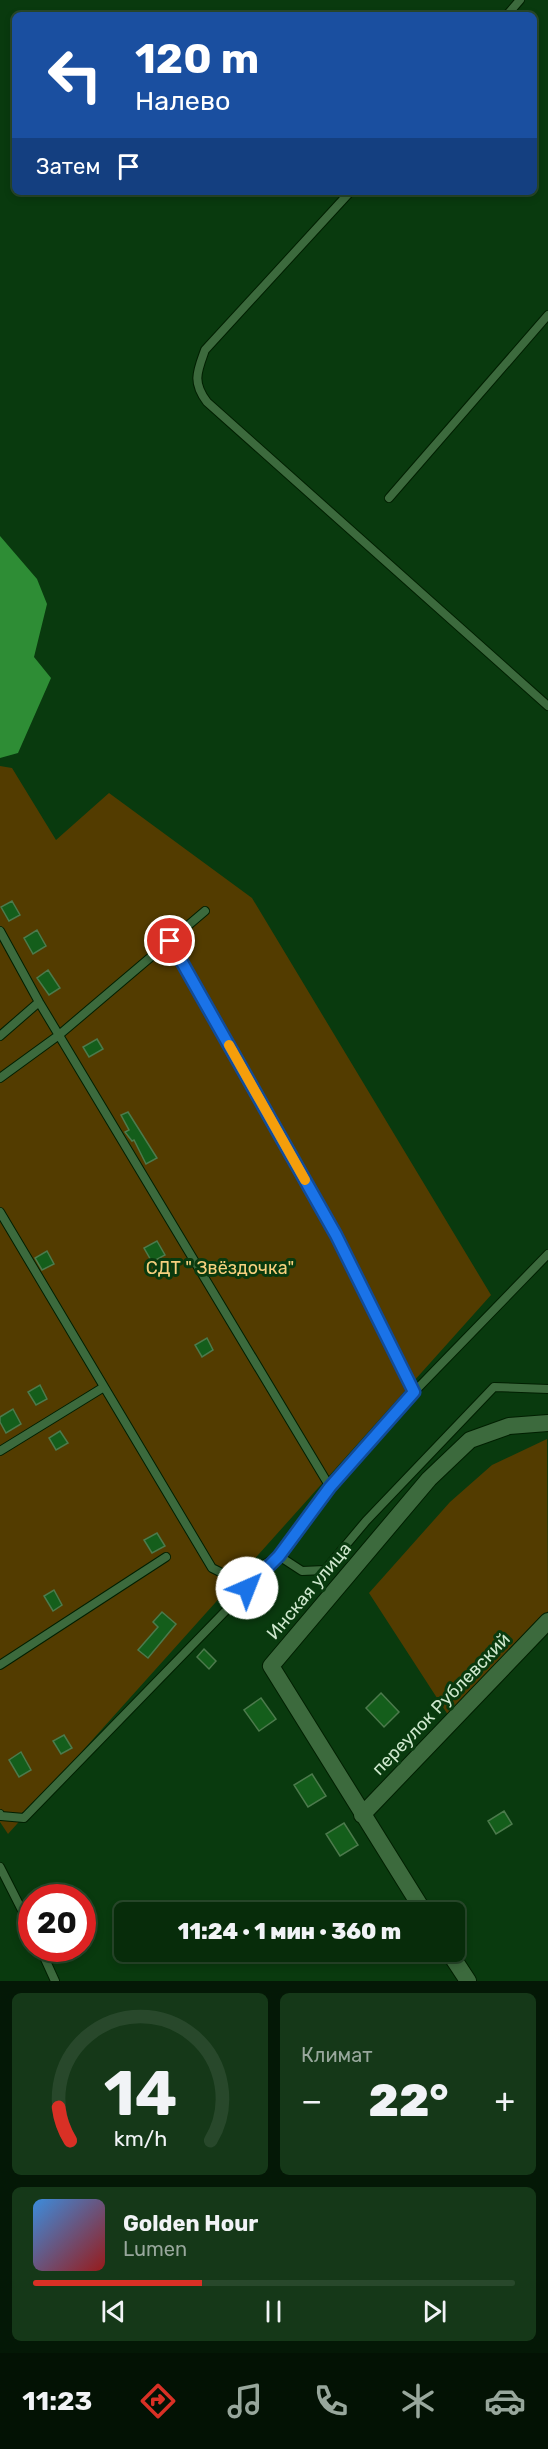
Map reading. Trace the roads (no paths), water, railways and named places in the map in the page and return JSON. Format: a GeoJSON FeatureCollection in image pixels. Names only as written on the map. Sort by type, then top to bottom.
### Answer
{"type":"FeatureCollection","features":[{"type":"Feature","properties":{"kind":"street","name":"Инская улица"},"geometry":{"type":"LineString","coordinates":[[418,1902],[271,1665],[429,1479],[470,1440],[509,1426],[548,1423]]}},
{"type":"Feature","properties":{"kind":"street","name":"переулок Рублевский"},"geometry":{"type":"LineString","coordinates":[[362,1815],[548,1621]]}},
{"type":"Feature","properties":{"kind":"street"},"geometry":{"type":"LineString","coordinates":[[456,1962],[468,1981]]}},
{"type":"Feature","properties":{"kind":"lane"},"geometry":{"type":"LineString","coordinates":[[510,12],[520,0]]}},
{"type":"Feature","properties":{"kind":"lane"},"geometry":{"type":"LineString","coordinates":[[347,195],[205,350],[197,372],[198,390],[207,402],[548,706]]}},
{"type":"Feature","properties":{"kind":"lane"},"geometry":{"type":"LineString","coordinates":[[389,498],[548,315]]}},
{"type":"Feature","properties":{"kind":"lane"},"geometry":{"type":"LineString","coordinates":[[0,1078],[59,1035],[205,911]]}},
{"type":"Feature","properties":{"kind":"lane"},"geometry":{"type":"LineString","coordinates":[[0,931],[39,1002],[330,1487]]}},
{"type":"Feature","properties":{"kind":"lane"},"geometry":{"type":"LineString","coordinates":[[170,941],[336,1235],[414,1392]]}},
{"type":"Feature","properties":{"kind":"lane"},"geometry":{"type":"LineString","coordinates":[[0,1036],[39,1002]]}},
{"type":"Feature","properties":{"kind":"lane"},"geometry":{"type":"LineString","coordinates":[[0,1212],[212,1568],[236,1580],[279,1556]]}},
{"type":"Feature","properties":{"kind":"lane"},"geometry":{"type":"LineString","coordinates":[[0,1814],[1,1816],[24,1818],[279,1556],[330,1487],[414,1392],[548,1254]]}},
{"type":"Feature","properties":{"kind":"lane"},"geometry":{"type":"LineString","coordinates":[[0,1450],[104,1387]]}},
{"type":"Feature","properties":{"kind":"lane"},"geometry":{"type":"LineString","coordinates":[[279,1556],[302,1571],[325,1570],[366,1521],[494,1387],[548,1389]]}},
{"type":"Feature","properties":{"kind":"lane"},"geometry":{"type":"LineString","coordinates":[[0,1665],[166,1557]]}},
{"type":"Feature","properties":{"kind":"lane"},"geometry":{"type":"LineString","coordinates":[[0,1867],[18,1902]]}},
{"type":"Feature","properties":{"kind":"lane"},"geometry":{"type":"LineString","coordinates":[[46,1962],[55,1981]]}},
{"type":"Feature","properties":{"kind":"park label","name":"СДТ \" Звёздочка\""},"geometry":{"type":"Point","coordinates":[220,1268]}}]}
